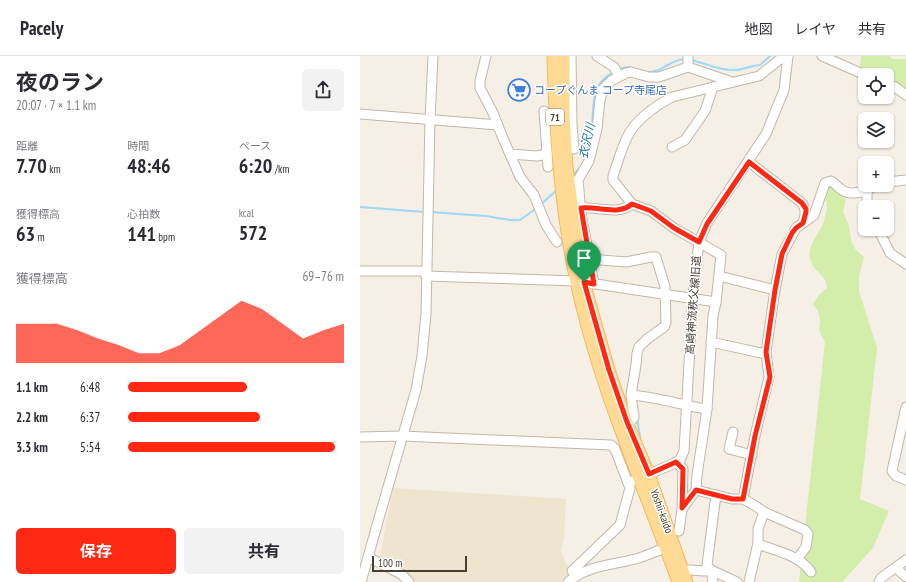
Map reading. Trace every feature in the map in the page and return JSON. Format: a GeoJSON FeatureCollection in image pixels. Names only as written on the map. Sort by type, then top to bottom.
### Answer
{"type":"FeatureCollection","features":[{"type":"Feature","properties":{"kind":"main road","name":"Yoshii-kaido"},"geometry":{"type":"LineString","coordinates":[[553,56],[557,149],[562,196],[609,370],[644,476],[665,548],[678,582]]}},
{"type":"Feature","properties":{"kind":"main road","name":"Yoshii-kaido"},"geometry":{"type":"LineString","coordinates":[[564,56],[564,115],[570,186],[601,374],[619,425],[644,476],[687,582]]}},
{"type":"Feature","properties":{"kind":"street"},"geometry":{"type":"LineString","coordinates":[[362,582],[416,390],[422,356],[426,314],[430,120],[434,56]]}},
{"type":"Feature","properties":{"kind":"street"},"geometry":{"type":"LineString","coordinates":[[486,56],[480,88],[493,113],[520,177],[534,194],[541,215],[557,242]]}},
{"type":"Feature","properties":{"kind":"street"},"geometry":{"type":"LineString","coordinates":[[571,56],[572,125],[574,149]]}},
{"type":"Feature","properties":{"kind":"street"},"geometry":{"type":"LineString","coordinates":[[597,56],[614,67],[619,76]]}},
{"type":"Feature","properties":{"kind":"street"},"geometry":{"type":"LineString","coordinates":[[688,56],[688,67]]}},
{"type":"Feature","properties":{"kind":"street"},"geometry":{"type":"LineString","coordinates":[[682,508],[696,490],[706,409],[713,316],[721,255],[674,228],[651,211],[632,204],[613,180],[613,176],[626,138],[635,125],[646,114],[660,104],[672,97],[759,76],[779,60],[788,56]]}},
{"type":"Feature","properties":{"kind":"street","name":"高崎神流秩父線旧道"},"geometry":{"type":"LineString","coordinates":[[676,462],[680,460],[684,451],[693,299],[699,242],[707,224],[766,134],[784,90],[788,56]]}},
{"type":"Feature","properties":{"kind":"street"},"geometry":{"type":"LineString","coordinates":[[822,56],[858,72]]}},
{"type":"Feature","properties":{"kind":"street"},"geometry":{"type":"LineString","coordinates":[[585,282],[589,259],[580,208],[578,180],[589,161],[597,129],[600,100],[603,89],[619,76],[631,72],[649,77],[659,77],[688,67],[732,82]]}},
{"type":"Feature","properties":{"kind":"street"},"geometry":{"type":"LineString","coordinates":[[672,147],[685,140],[705,111],[713,87]]}},
{"type":"Feature","properties":{"kind":"street"},"geometry":{"type":"LineString","coordinates":[[894,87],[906,95]]}},
{"type":"Feature","properties":{"kind":"street"},"geometry":{"type":"LineString","coordinates":[[544,110],[548,166]]}},
{"type":"Feature","properties":{"kind":"street"},"geometry":{"type":"LineString","coordinates":[[360,114],[498,125]]}},
{"type":"Feature","properties":{"kind":"street"},"geometry":{"type":"LineString","coordinates":[[510,154],[537,156],[547,154]]}},
{"type":"Feature","properties":{"kind":"street"},"geometry":{"type":"LineString","coordinates":[[749,162],[802,203],[806,209],[803,223]]}},
{"type":"Feature","properties":{"kind":"street"},"geometry":{"type":"LineString","coordinates":[[894,181],[906,180]]}},
{"type":"Feature","properties":{"kind":"street"},"geometry":{"type":"LineString","coordinates":[[743,499],[770,377],[766,354],[775,290],[782,254],[796,228],[814,215],[825,183],[831,181],[849,194],[861,192]]}},
{"type":"Feature","properties":{"kind":"street"},"geometry":{"type":"LineString","coordinates":[[580,208],[587,207],[614,210],[624,208],[632,204]]}},
{"type":"Feature","properties":{"kind":"street"},"geometry":{"type":"LineString","coordinates":[[882,236],[890,253],[906,264]]}},
{"type":"Feature","properties":{"kind":"street"},"geometry":{"type":"LineString","coordinates":[[589,259],[626,262],[656,257],[664,287],[666,324],[639,347],[631,395],[634,417],[632,420],[627,422]]}},
{"type":"Feature","properties":{"kind":"street"},"geometry":{"type":"LineString","coordinates":[[360,271],[426,273],[585,282],[665,296],[716,302]]}},
{"type":"Feature","properties":{"kind":"street"},"geometry":{"type":"LineString","coordinates":[[719,276],[775,290]]}},
{"type":"Feature","properties":{"kind":"street"},"geometry":{"type":"LineString","coordinates":[[711,342],[766,354]]}},
{"type":"Feature","properties":{"kind":"street"},"geometry":{"type":"LineString","coordinates":[[631,395],[648,396],[686,406],[706,409]]}},
{"type":"Feature","properties":{"kind":"street"},"geometry":{"type":"LineString","coordinates":[[906,412],[892,471],[896,476],[906,480]]}},
{"type":"Feature","properties":{"kind":"street"},"geometry":{"type":"LineString","coordinates":[[734,432],[729,449],[752,454]]}},
{"type":"Feature","properties":{"kind":"street"},"geometry":{"type":"LineString","coordinates":[[360,437],[402,436],[611,445],[615,449],[630,488],[620,525],[572,571]]}},
{"type":"Feature","properties":{"kind":"street"},"geometry":{"type":"LineString","coordinates":[[628,483],[676,462],[683,469],[682,508],[679,531]]}},
{"type":"Feature","properties":{"kind":"street"},"geometry":{"type":"LineString","coordinates":[[696,490],[732,499],[743,499],[754,504],[764,512],[805,530],[808,534],[806,547],[798,558]]}},
{"type":"Feature","properties":{"kind":"street"},"geometry":{"type":"LineString","coordinates":[[716,495],[707,565],[711,570],[737,582]]}},
{"type":"Feature","properties":{"kind":"street"},"geometry":{"type":"LineString","coordinates":[[750,582],[758,544],[758,529],[764,512]]}},
{"type":"Feature","properties":{"kind":"street"},"geometry":{"type":"LineString","coordinates":[[758,544],[798,558],[808,567],[811,572]]}},
{"type":"Feature","properties":{"kind":"street"},"geometry":{"type":"LineString","coordinates":[[568,582],[575,576],[590,570],[640,558],[665,548]]}},
{"type":"Feature","properties":{"kind":"street"},"geometry":{"type":"LineString","coordinates":[[368,557],[401,574],[409,582]]}},
{"type":"Feature","properties":{"kind":"street"},"geometry":{"type":"LineString","coordinates":[[879,582],[881,578],[906,560]]}},
{"type":"Feature","properties":{"kind":"street"},"geometry":{"type":"LineString","coordinates":[[896,568],[906,577]]}},
{"type":"Feature","properties":{"kind":"street"},"geometry":{"type":"LineString","coordinates":[[683,571],[688,569],[711,570]]}},
{"type":"Feature","properties":{"kind":"street"},"geometry":{"type":"LineString","coordinates":[[711,570],[713,582]]}},
{"type":"Feature","properties":{"kind":"shaded area"},"geometry":{"type":"Polygon","coordinates":[[[393,488],[566,499],[564,536],[561,551],[570,572],[560,582],[414,582],[406,573],[380,557],[393,488]]]}},
{"type":"Feature","properties":{"kind":"green space"},"geometry":{"type":"Polygon","coordinates":[[[861,56],[890,56],[892,59],[906,59],[906,89],[894,84],[894,68],[860,68],[861,56]]]}},
{"type":"Feature","properties":{"kind":"green space"},"geometry":{"type":"Polygon","coordinates":[[[826,185],[836,190],[846,198],[843,212],[849,226],[851,240],[855,249],[864,257],[859,277],[859,291],[877,348],[860,499],[889,511],[873,548],[842,582],[799,582],[825,342],[819,330],[820,321],[818,311],[813,304],[819,295],[827,288],[824,279],[814,267],[810,259],[810,249],[824,221],[827,206],[824,191],[826,185]]]}},
{"type":"Feature","properties":{"kind":"waterway","name":"衣沢川"},"geometry":{"type":"LineString","coordinates":[[691,60],[718,68],[735,70],[760,65],[770,56]]}},
{"type":"Feature","properties":{"kind":"waterway","name":"衣沢川"},"geometry":{"type":"LineString","coordinates":[[834,56],[842,60]]}},
{"type":"Feature","properties":{"kind":"waterway","name":"衣沢川"},"geometry":{"type":"LineString","coordinates":[[647,72],[653,72],[675,61],[685,59]]}},
{"type":"Feature","properties":{"kind":"waterway","name":"衣沢川"},"geometry":{"type":"LineString","coordinates":[[618,69],[628,67],[633,68]]}},
{"type":"Feature","properties":{"kind":"waterway","name":"衣沢川"},"geometry":{"type":"LineString","coordinates":[[587,152],[597,89],[601,82],[614,72]]}},
{"type":"Feature","properties":{"kind":"waterway","name":"衣沢川"},"geometry":{"type":"LineString","coordinates":[[573,176],[582,165],[586,156]]}},
{"type":"Feature","properties":{"kind":"waterway","name":"衣沢川"},"geometry":{"type":"LineString","coordinates":[[540,205],[558,189]]}},
{"type":"Feature","properties":{"kind":"waterway","name":"衣沢川"},"geometry":{"type":"LineString","coordinates":[[360,207],[425,212]]}},
{"type":"Feature","properties":{"kind":"waterway","name":"衣沢川"},"geometry":{"type":"LineString","coordinates":[[430,212],[520,220],[537,208]]}},
{"type":"Feature","properties":{"kind":"waterway"},"geometry":{"type":"LineString","coordinates":[[637,418],[641,443]]}},
{"type":"Feature","properties":{"kind":"place","name":"コープぐんま コープ寺尾店"},"geometry":{"type":"Point","coordinates":[519,90]}},
{"type":"Feature","properties":{"kind":"route"},"geometry":{"type":"LineString","coordinates":[[749,162],[802,203],[806,209],[803,223],[792,233],[782,254],[766,352],[770,377],[755,436],[743,499],[732,499],[696,490],[682,508],[683,469],[676,462],[649,474],[627,422],[609,370],[584,282],[594,284],[581,208],[587,207],[614,210],[630,206],[632,204],[651,211],[674,228],[699,242],[707,224],[749,162]]}}]}
